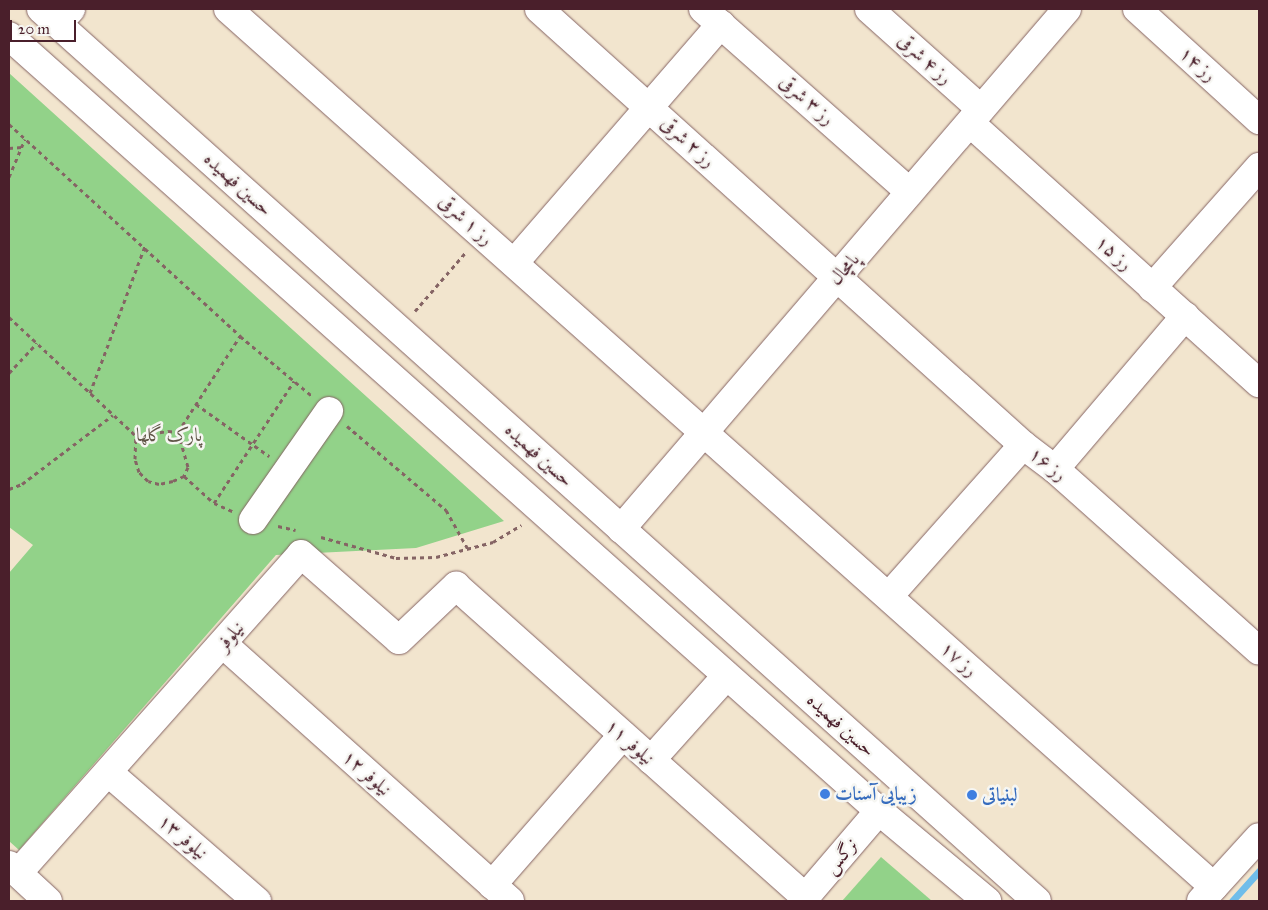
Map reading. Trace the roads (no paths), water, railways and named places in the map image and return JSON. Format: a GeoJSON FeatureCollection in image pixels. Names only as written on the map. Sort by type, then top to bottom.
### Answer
{"type":"FeatureCollection","features":[{"type":"Feature","properties":{"kind":"street","name":"رز ۱ شرقی"},"geometry":{"type":"LineString","coordinates":[[228,9],[704,432]]}},
{"type":"Feature","properties":{"kind":"street","name":"رز ۲ شرقی"},"geometry":{"type":"LineString","coordinates":[[538,9],[838,276]]}},
{"type":"Feature","properties":{"kind":"street","name":"رز ۴ شرقی"},"geometry":{"type":"LineString","coordinates":[[869,9],[976,116]]}},
{"type":"Feature","properties":{"kind":"street","name":"پامچال"},"geometry":{"type":"LineString","coordinates":[[595,558],[1068,9]]}},
{"type":"Feature","properties":{"kind":"street","name":"رز ۱۴"},"geometry":{"type":"LineString","coordinates":[[1137,9],[1259,120]]}},
{"type":"Feature","properties":{"kind":"street","name":"حسین فهمیده"},"geometry":{"type":"LineString","coordinates":[[57,13],[400,329],[1037,901]]}},
{"type":"Feature","properties":{"kind":"street"},"geometry":{"type":"LineString","coordinates":[[514,262],[649,107],[712,17]]}},
{"type":"Feature","properties":{"kind":"street","name":"رز ۳ شرقی"},"geometry":{"type":"LineString","coordinates":[[712,17],[910,192]]}},
{"type":"Feature","properties":{"kind":"street","name":"حسین فهمیده"},"geometry":{"type":"LineString","coordinates":[[9,36],[880,811],[987,901]]}},
{"type":"Feature","properties":{"kind":"street","name":"رز ۱۵"},"geometry":{"type":"LineString","coordinates":[[976,116],[1152,288],[1259,383]]}},
{"type":"Feature","properties":{"kind":"street"},"geometry":{"type":"LineString","coordinates":[[1152,288],[1259,167]]}},
{"type":"Feature","properties":{"kind":"street","name":"رز ۱۶"},"geometry":{"type":"LineString","coordinates":[[838,276],[1023,444],[1055,469],[1259,651]]}},
{"type":"Feature","properties":{"kind":"street"},"geometry":{"type":"LineString","coordinates":[[1055,469],[1185,316]]}},
{"type":"Feature","properties":{"kind":"street"},"geometry":{"type":"LineString","coordinates":[[253,520],[329,411]]}},
{"type":"Feature","properties":{"kind":"street","name":"رز ۱۷"},"geometry":{"type":"LineString","coordinates":[[704,432],[889,596],[1207,894]]}},
{"type":"Feature","properties":{"kind":"street"},"geometry":{"type":"LineString","coordinates":[[889,596],[1023,444]]}},
{"type":"Feature","properties":{"kind":"street","name":"نیلوفر"},"geometry":{"type":"LineString","coordinates":[[24,885],[110,773],[301,554],[399,640],[456,586]]}},
{"type":"Feature","properties":{"kind":"street","name":"نیلوفر ۱۱"},"geometry":{"type":"LineString","coordinates":[[456,586],[803,899]]}},
{"type":"Feature","properties":{"kind":"street","name":"نیلوفر ۱۲"},"geometry":{"type":"LineString","coordinates":[[223,644],[501,893]]}},
{"type":"Feature","properties":{"kind":"street"},"geometry":{"type":"LineString","coordinates":[[651,760],[721,682]]}},
{"type":"Feature","properties":{"kind":"street"},"geometry":{"type":"LineString","coordinates":[[501,893],[623,735]]}},
{"type":"Feature","properties":{"kind":"street","name":"نیلوفر ۱۳"},"geometry":{"type":"LineString","coordinates":[[110,773],[257,901]]}},
{"type":"Feature","properties":{"kind":"street","name":"نرگس"},"geometry":{"type":"LineString","coordinates":[[803,899],[880,811]]}},
{"type":"Feature","properties":{"kind":"street"},"geometry":{"type":"LineString","coordinates":[[1207,894],[1259,837]]}},
{"type":"Feature","properties":{"kind":"waterway"},"geometry":{"type":"LineString","coordinates":[[1232,901],[1259,871]]}},
{"type":"Feature","properties":{"kind":"place","name":"زیبایی آسنات"},"geometry":{"type":"Point","coordinates":[825,794]}},
{"type":"Feature","properties":{"kind":"place","name":"لبنیاتی"},"geometry":{"type":"Point","coordinates":[972,795]}},
{"type":"Feature","properties":{"kind":"park label","name":"پارک گلها"},"geometry":{"type":"Point","coordinates":[169,435]}}]}
